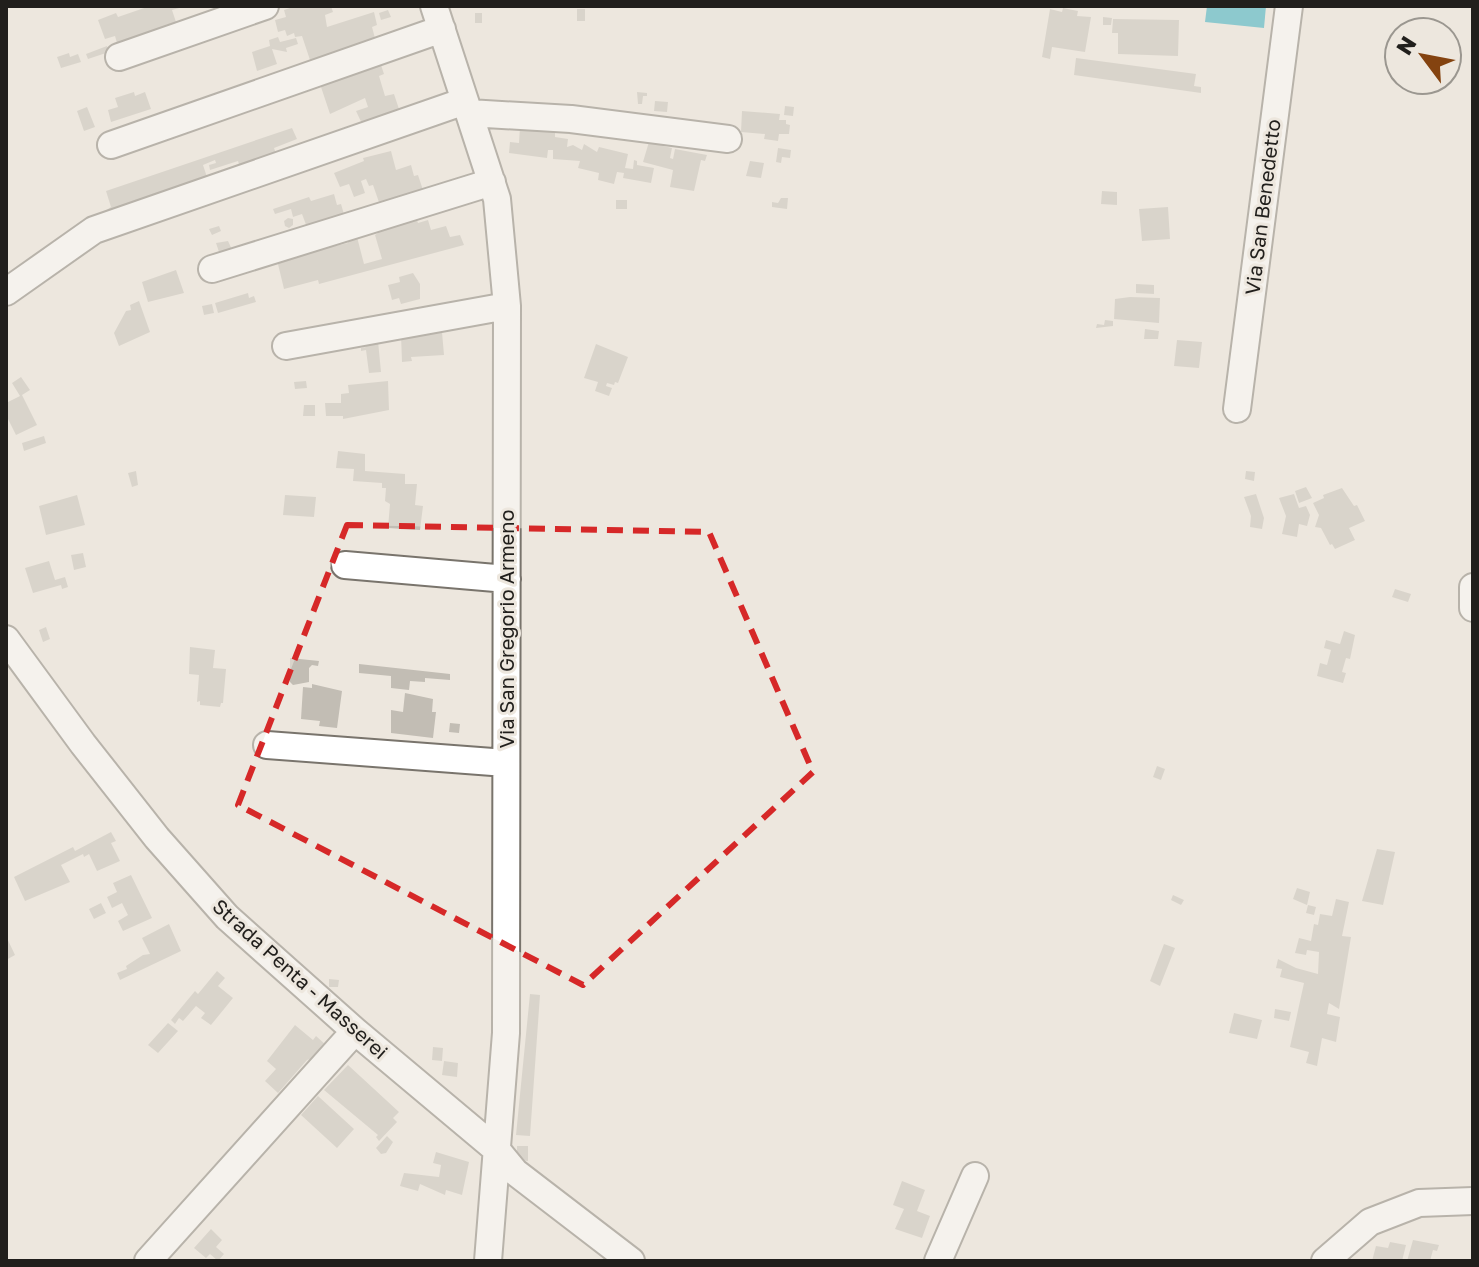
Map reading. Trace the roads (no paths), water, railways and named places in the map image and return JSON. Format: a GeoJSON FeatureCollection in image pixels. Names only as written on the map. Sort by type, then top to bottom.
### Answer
{"type":"FeatureCollection","features":[{"type":"Feature","properties":{"kind":"street"},"geometry":{"type":"LineString","coordinates":[[119,57],[265,6]]}},
{"type":"Feature","properties":{"kind":"street","name":"Via San Benedetto"},"geometry":{"type":"LineString","coordinates":[[1237,409],[1289,6]]}},
{"type":"Feature","properties":{"kind":"street"},"geometry":{"type":"LineString","coordinates":[[111,145],[438,18]]}},
{"type":"Feature","properties":{"kind":"street","name":"Via San Gregorio Armeno"},"geometry":{"type":"LineString","coordinates":[[438,18],[492,182],[501,222],[507,306],[506,1033],[488,1261]]}},
{"type":"Feature","properties":{"kind":"street"},"geometry":{"type":"LineString","coordinates":[[6,292],[94,230],[467,107],[728,139]]}},
{"type":"Feature","properties":{"kind":"street"},"geometry":{"type":"LineString","coordinates":[[212,269],[492,182]]}},
{"type":"Feature","properties":{"kind":"street"},"geometry":{"type":"LineString","coordinates":[[286,346],[507,306]]}},
{"type":"Feature","properties":{"kind":"street"},"geometry":{"type":"LineString","coordinates":[[345,565],[507,579]]}},
{"type":"Feature","properties":{"kind":"street"},"geometry":{"type":"LineString","coordinates":[[1473,587],[1473,608]]}},
{"type":"Feature","properties":{"kind":"street","name":"Strada Penta - Masserei"},"geometry":{"type":"LineString","coordinates":[[6,639],[147,826],[217,906],[355,1031],[497,1150],[515,1172],[631,1261]]}},
{"type":"Feature","properties":{"kind":"street"},"geometry":{"type":"LineString","coordinates":[[267,745],[506,763]]}},
{"type":"Feature","properties":{"kind":"street"},"geometry":{"type":"LineString","coordinates":[[148,1261],[355,1031]]}},
{"type":"Feature","properties":{"kind":"street"},"geometry":{"type":"LineString","coordinates":[[938,1261],[975,1176]]}},
{"type":"Feature","properties":{"kind":"street"},"geometry":{"type":"LineString","coordinates":[[1325,1261],[1370,1222],[1419,1203],[1473,1201]]}},
{"type":"Feature","properties":{"kind":"water"},"geometry":{"type":"Polygon","coordinates":[[[1207,6],[1266,6],[1264,28],[1205,22],[1207,6]]]}}]}
